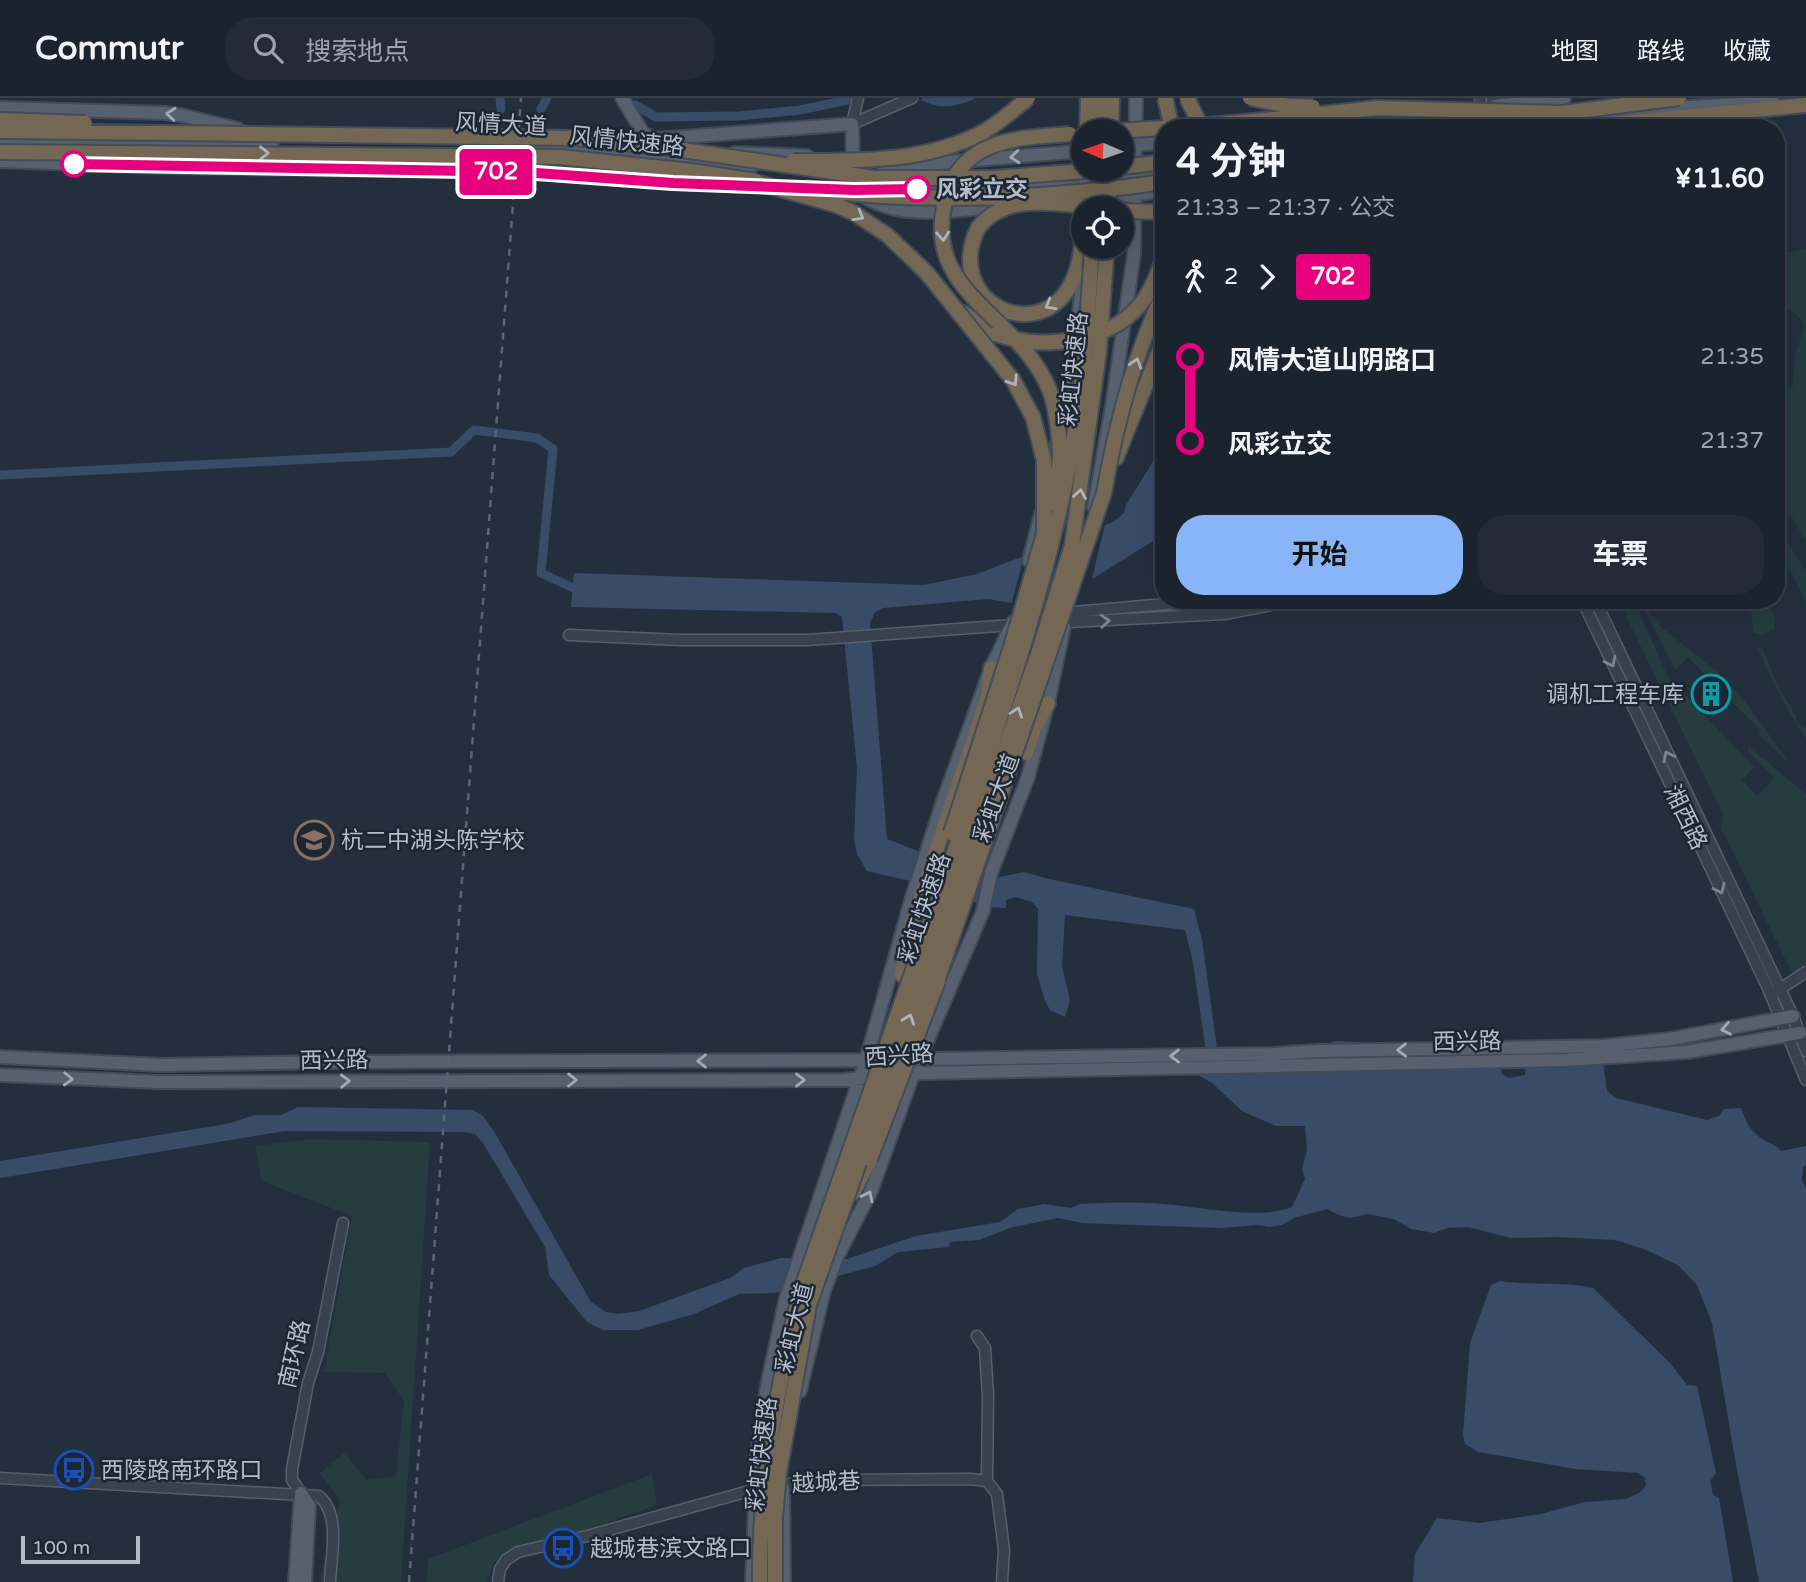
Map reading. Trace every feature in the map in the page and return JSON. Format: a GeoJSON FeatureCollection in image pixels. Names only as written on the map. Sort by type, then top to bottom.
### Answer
{"type":"FeatureCollection","features":[{"type":"Feature","properties":{"kind":"highway"},"geometry":{"type":"LineString","coordinates":[[669,148],[691,146],[786,161],[881,160],[916,154],[965,140],[987,130],[1028,98]]}},
{"type":"Feature","properties":{"kind":"highway"},"geometry":{"type":"LineString","coordinates":[[1088,119],[1090,98]]}},
{"type":"Feature","properties":{"kind":"highway"},"geometry":{"type":"LineString","coordinates":[[1098,119],[1099,98]]}},
{"type":"Feature","properties":{"kind":"highway"},"geometry":{"type":"LineString","coordinates":[[1112,98],[1113,119]]}},
{"type":"Feature","properties":{"kind":"highway"},"geometry":{"type":"LineString","coordinates":[[1165,98],[1171,119]]}},
{"type":"Feature","properties":{"kind":"highway"},"geometry":{"type":"LineString","coordinates":[[1187,98],[1199,119]]}},
{"type":"Feature","properties":{"kind":"highway"},"geometry":{"type":"LineString","coordinates":[[1250,98],[1289,106],[1561,113]]}},
{"type":"Feature","properties":{"kind":"highway"},"geometry":{"type":"LineString","coordinates":[[1503,119],[1679,98]]}},
{"type":"Feature","properties":{"kind":"highway"},"geometry":{"type":"LineString","coordinates":[[1661,119],[1806,103]]}},
{"type":"Feature","properties":{"kind":"highway"},"geometry":{"type":"LineString","coordinates":[[1265,119],[1377,108]]}},
{"type":"Feature","properties":{"kind":"highway"},"geometry":{"type":"LineString","coordinates":[[0,120],[135,124],[201,133]]}},
{"type":"Feature","properties":{"kind":"highway","name":"风情快速路"},"geometry":{"type":"LineString","coordinates":[[0,129],[535,136],[669,148],[817,172],[887,179],[993,178],[1071,173]]}},
{"type":"Feature","properties":{"kind":"highway"},"geometry":{"type":"LineString","coordinates":[[825,1237],[841,1147],[926,910],[1007,660],[1044,534],[1060,458],[1049,390],[1027,351],[977,304],[958,281],[948,264],[942,214],[953,180],[974,153],[1007,140],[1071,134]]}},
{"type":"Feature","properties":{"kind":"highway"},"geometry":{"type":"LineString","coordinates":[[1134,134],[1155,136]]}},
{"type":"Feature","properties":{"kind":"highway","name":"风情快速路"},"geometry":{"type":"LineString","coordinates":[[0,152],[560,157],[901,198],[1027,195],[1155,183]]}},
{"type":"Feature","properties":{"kind":"highway"},"geometry":{"type":"LineString","coordinates":[[1134,170],[1155,164]]}},
{"type":"Feature","properties":{"kind":"highway"},"geometry":{"type":"LineString","coordinates":[[747,180],[821,200],[854,213],[880,230],[926,272],[1013,380],[1033,417],[1044,460],[1044,534]]}},
{"type":"Feature","properties":{"kind":"highway"},"geometry":{"type":"LineString","coordinates":[[1071,206],[1029,203],[1004,207],[994,212],[984,220],[973,237],[970,262],[976,286],[990,303],[1008,312],[1025,313],[1050,307],[1060,300],[1073,280],[1079,259]]}},
{"type":"Feature","properties":{"kind":"highway"},"geometry":{"type":"LineString","coordinates":[[1134,211],[1155,212]]}},
{"type":"Feature","properties":{"kind":"highway","name":"彩虹快速路"},"geometry":{"type":"LineString","coordinates":[[775,1582],[775,1518],[787,1424],[825,1237],[1026,639],[1050,553],[1072,449],[1081,382],[1091,259]]}},
{"type":"Feature","properties":{"kind":"highway","name":"彩虹快速路"},"geometry":{"type":"LineString","coordinates":[[760,1582],[761,1516],[778,1384],[799,1296],[825,1237],[1037,657],[1072,545],[1098,352],[1106,259]]}},
{"type":"Feature","properties":{"kind":"highway"},"geometry":{"type":"LineString","coordinates":[[954,306],[983,327],[1006,338],[1031,342],[1070,340],[1114,326],[1139,306],[1155,280]]}},
{"type":"Feature","properties":{"kind":"highway"},"geometry":{"type":"LineString","coordinates":[[1104,493],[1135,363],[1155,312]]}},
{"type":"Feature","properties":{"kind":"highway"},"geometry":{"type":"LineString","coordinates":[[825,1237],[870,1159],[935,987],[1121,443],[1155,362]]}},
{"type":"Feature","properties":{"kind":"highway"},"geometry":{"type":"LineString","coordinates":[[902,975],[908,935],[988,697],[991,668]]}},
{"type":"Feature","properties":{"kind":"highway"},"geometry":{"type":"LineString","coordinates":[[935,987],[968,920],[1034,728],[1048,703]]}},
{"type":"Feature","properties":{"kind":"main road"},"geometry":{"type":"LineString","coordinates":[[622,98],[643,133],[655,139],[852,124],[854,190],[891,210],[919,212],[992,207],[1071,207]]}},
{"type":"Feature","properties":{"kind":"main road","name":"彩虹大道"},"geometry":{"type":"LineString","coordinates":[[1132,119],[1136,98]]}},
{"type":"Feature","properties":{"kind":"main road"},"geometry":{"type":"LineString","coordinates":[[1402,119],[1441,116],[1487,103],[1564,98]]}},
{"type":"Feature","properties":{"kind":"main road"},"geometry":{"type":"LineString","coordinates":[[1528,119],[1641,98]]}},
{"type":"Feature","properties":{"kind":"main road"},"geometry":{"type":"LineString","coordinates":[[1601,119],[1656,109],[1806,103]]}},
{"type":"Feature","properties":{"kind":"main road"},"geometry":{"type":"LineString","coordinates":[[0,108],[166,113],[238,129]]}},
{"type":"Feature","properties":{"kind":"main road","name":"风情大道"},"geometry":{"type":"LineString","coordinates":[[0,129],[238,129],[298,141],[496,143],[597,151],[778,153],[853,163],[894,164],[987,160],[1071,152]]}},
{"type":"Feature","properties":{"kind":"main road"},"geometry":{"type":"LineString","coordinates":[[1134,144],[1155,139]]}},
{"type":"Feature","properties":{"kind":"main road"},"geometry":{"type":"LineString","coordinates":[[0,143],[298,141]]}},
{"type":"Feature","properties":{"kind":"main road","name":"风情大道"},"geometry":{"type":"LineString","coordinates":[[0,161],[170,167],[523,172],[673,183],[854,190],[967,186],[1071,174]]}},
{"type":"Feature","properties":{"kind":"main road","name":"风情大道"},"geometry":{"type":"LineString","coordinates":[[1134,171],[1155,171]]}},
{"type":"Feature","properties":{"kind":"main road","name":"彩虹大道"},"geometry":{"type":"LineString","coordinates":[[784,1582],[783,1484],[799,1394],[824,1291],[837,1257],[872,1189],[913,1074],[983,911],[991,873],[1028,777],[1048,703],[1066,617],[1091,522],[1112,406],[1134,254],[1135,195],[1131,182]]}},
{"type":"Feature","properties":{"kind":"main road"},"geometry":{"type":"LineString","coordinates":[[967,186],[992,207]]}},
{"type":"Feature","properties":{"kind":"main road"},"geometry":{"type":"LineString","coordinates":[[1131,196],[1155,192]]}},
{"type":"Feature","properties":{"kind":"main road","name":"彩虹大道"},"geometry":{"type":"LineString","coordinates":[[752,1582],[755,1489],[767,1386],[786,1298],[866,1060],[928,848],[991,668],[1014,618],[1074,368],[1084,259]]}},
{"type":"Feature","properties":{"kind":"main road","name":"西兴路"},"geometry":{"type":"LineString","coordinates":[[0,1057],[161,1065],[1258,1055],[1605,1046],[1670,1039],[1787,1017]]}},
{"type":"Feature","properties":{"kind":"main road","name":"西兴路"},"geometry":{"type":"LineString","coordinates":[[0,1075],[158,1082],[860,1079],[913,1074],[1575,1060],[1687,1052],[1794,1034]]}},
{"type":"Feature","properties":{"kind":"main road","name":"南环路"},"geometry":{"type":"LineString","coordinates":[[295,1582],[301,1493]]}},
{"type":"Feature","properties":{"kind":"main road","name":"南环路"},"geometry":{"type":"LineString","coordinates":[[301,1493],[310,1506],[305,1582]]}},
{"type":"Feature","properties":{"kind":"street"},"geometry":{"type":"LineString","coordinates":[[852,124],[858,98]]}},
{"type":"Feature","properties":{"kind":"street"},"geometry":{"type":"LineString","coordinates":[[852,124],[912,98]]}},
{"type":"Feature","properties":{"kind":"street"},"geometry":{"type":"LineString","coordinates":[[1066,617],[1155,606]]}},
{"type":"Feature","properties":{"kind":"street"},"geometry":{"type":"LineString","coordinates":[[569,635],[680,640],[839,638],[1014,618],[1225,614],[1251,609]]}},
{"type":"Feature","properties":{"kind":"street","name":"湘西路"},"geometry":{"type":"LineString","coordinates":[[1585,609],[1794,1034]]}},
{"type":"Feature","properties":{"kind":"street","name":"湘西路"},"geometry":{"type":"LineString","coordinates":[[1599,609],[1775,993]]}},
{"type":"Feature","properties":{"kind":"street"},"geometry":{"type":"LineString","coordinates":[[1775,993],[1806,972]]}},
{"type":"Feature","properties":{"kind":"street"},"geometry":{"type":"LineString","coordinates":[[1794,1034],[1806,1051]]}},
{"type":"Feature","properties":{"kind":"street"},"geometry":{"type":"LineString","coordinates":[[1794,1034],[1806,1080]]}},
{"type":"Feature","properties":{"kind":"street","name":"南环路"},"geometry":{"type":"LineString","coordinates":[[301,1493],[292,1480],[292,1469],[308,1382],[318,1352],[342,1223]]}},
{"type":"Feature","properties":{"kind":"street"},"geometry":{"type":"LineString","coordinates":[[977,1336],[985,1348],[988,1396],[987,1481],[997,1494],[1004,1550],[1002,1582]]}},
{"type":"Feature","properties":{"kind":"street"},"geometry":{"type":"LineString","coordinates":[[0,1478],[319,1496],[331,1513],[333,1525],[330,1582]]}},
{"type":"Feature","properties":{"kind":"street","name":"越城巷"},"geometry":{"type":"LineString","coordinates":[[498,1582],[500,1569],[506,1560],[518,1552],[587,1536],[755,1489],[833,1480],[987,1481]]}},
{"type":"Feature","properties":{"kind":"green space"},"geometry":{"type":"Polygon","coordinates":[[[1806,249],[1806,540],[1785,511],[1785,395],[1793,384],[1795,354],[1805,327],[1800,318],[1785,307],[1785,252],[1806,249]]]}},
{"type":"Feature","properties":{"kind":"green space"},"geometry":{"type":"Polygon","coordinates":[[[1785,538],[1806,572],[1806,602],[1785,561],[1785,538]]]}},
{"type":"Feature","properties":{"kind":"green space"},"geometry":{"type":"Polygon","coordinates":[[[1622,609],[1638,609],[1668,677],[1754,767],[1742,780],[1757,796],[1774,778],[1747,750],[1749,747],[1806,794],[1806,964],[1793,975],[1721,828],[1723,814],[1622,609]]]}},
{"type":"Feature","properties":{"kind":"green space"},"geometry":{"type":"Polygon","coordinates":[[[1644,609],[1661,627],[1716,671],[1743,699],[1787,759],[1758,734],[1761,731],[1688,657],[1675,670],[1644,609]]]}},
{"type":"Feature","properties":{"kind":"green space"},"geometry":{"type":"Polygon","coordinates":[[[1751,609],[1770,609],[1775,618],[1774,630],[1763,635],[1753,633],[1751,609]]]}},
{"type":"Feature","properties":{"kind":"green space"},"geometry":{"type":"Polygon","coordinates":[[[1762,647],[1777,684],[1796,716],[1796,722],[1806,729],[1806,738],[1792,717],[1774,684],[1758,649],[1762,647]]]}},
{"type":"Feature","properties":{"kind":"green space"},"geometry":{"type":"Polygon","coordinates":[[[311,1139],[430,1142],[401,1582],[319,1582],[340,1500],[320,1473],[344,1453],[367,1480],[396,1476],[404,1401],[385,1373],[324,1372],[352,1216],[262,1181],[255,1146],[311,1139]]]}},
{"type":"Feature","properties":{"kind":"green space"},"geometry":{"type":"Polygon","coordinates":[[[652,1474],[657,1505],[494,1562],[487,1582],[427,1582],[428,1559],[652,1474]]]}},
{"type":"Feature","properties":{"kind":"water"},"geometry":{"type":"Polygon","coordinates":[[[976,98],[962,104],[942,106],[921,100],[976,98]]]}},
{"type":"Feature","properties":{"kind":"water"},"geometry":{"type":"Polygon","coordinates":[[[1155,458],[1153,541],[1094,578],[1024,605],[988,599],[883,608],[875,612],[870,623],[887,839],[979,875],[995,878],[1024,872],[1194,909],[1202,940],[1218,1055],[1266,1070],[1286,1071],[1296,1070],[1315,1047],[1336,1041],[1360,1042],[1380,1047],[1483,1049],[1488,1061],[1500,1066],[1502,1074],[1509,1078],[1525,1075],[1526,1059],[1530,1052],[1536,1052],[1544,1060],[1585,1058],[1587,1049],[1601,1046],[1607,1091],[1616,1098],[1707,1120],[1719,1116],[1724,1109],[1741,1108],[1754,1132],[1781,1151],[1806,1146],[1806,1165],[1803,1167],[1802,1181],[1806,1188],[1806,1582],[1759,1582],[1712,1323],[1697,1285],[1678,1265],[1644,1249],[1615,1240],[1511,1238],[1468,1227],[1447,1228],[1434,1233],[1411,1229],[1394,1219],[1368,1214],[1350,1218],[1327,1209],[1269,1227],[1082,1223],[1058,1218],[1013,1227],[979,1240],[950,1242],[949,1247],[898,1252],[875,1266],[775,1293],[739,1294],[694,1314],[638,1330],[603,1330],[587,1322],[549,1275],[545,1247],[475,1134],[285,1131],[0,1178],[0,1161],[227,1124],[255,1115],[281,1115],[298,1107],[473,1110],[483,1116],[495,1133],[591,1302],[606,1312],[618,1314],[639,1311],[730,1278],[744,1268],[781,1258],[847,1259],[916,1236],[1000,1222],[1018,1209],[1044,1204],[1071,1208],[1080,1204],[1152,1203],[1245,1213],[1278,1211],[1292,1207],[1305,1179],[1302,1169],[1307,1151],[1305,1126],[1276,1126],[1242,1111],[1212,1083],[1193,1072],[1187,1058],[1206,1052],[1193,962],[1185,930],[1065,915],[1062,966],[1070,1000],[1065,1017],[1050,1010],[1037,974],[1038,909],[1032,902],[1015,897],[1006,900],[1006,908],[989,907],[927,885],[867,871],[857,854],[854,840],[857,767],[842,617],[835,613],[571,607],[574,573],[924,585],[977,574],[1113,522],[1124,513],[1126,505],[1155,458]]]}},
{"type":"Feature","properties":{"kind":"water"},"geometry":{"type":"Polygon","coordinates":[[[1500,1281],[1593,1288],[1670,1363],[1687,1385],[1697,1386],[1716,1473],[1710,1481],[1713,1495],[1719,1498],[1733,1582],[1413,1582],[1415,1554],[1437,1518],[1479,1523],[1541,1514],[1585,1502],[1626,1499],[1646,1486],[1645,1478],[1638,1473],[1576,1469],[1478,1452],[1465,1444],[1463,1435],[1470,1343],[1491,1285],[1500,1281]]]}},
{"type":"Feature","properties":{"kind":"pier"},"geometry":{"type":"Polygon","coordinates":[[[1106,520],[1091,583],[1022,608],[1011,606],[1025,552],[1106,520]]]}},
{"type":"Feature","properties":{"kind":"waterway"},"geometry":{"type":"LineString","coordinates":[[500,98],[501,109]]}},
{"type":"Feature","properties":{"kind":"waterway"},"geometry":{"type":"LineString","coordinates":[[541,109],[547,98]]}},
{"type":"Feature","properties":{"kind":"waterway"},"geometry":{"type":"LineString","coordinates":[[635,105],[656,117],[739,116],[800,110],[857,98]]}},
{"type":"Feature","properties":{"kind":"waterway"},"geometry":{"type":"LineString","coordinates":[[0,475],[451,452],[474,430],[537,438],[553,449],[541,573],[582,592]]}},
{"type":"Feature","properties":{"kind":"railway"},"geometry":{"type":"LineString","coordinates":[[409,1582],[521,98]]}},
{"type":"Feature","properties":{"kind":"bus line","name":"702"},"geometry":{"type":"LineString","coordinates":[[74,164],[523,172],[673,183],[854,190],[917,189]]}},
{"type":"Feature","properties":{"kind":"place","name":"风彩立交"},"geometry":{"type":"Point","coordinates":[917,189]}},
{"type":"Feature","properties":{"kind":"place","name":"调机工程车库"},"geometry":{"type":"Point","coordinates":[1711,694]}},
{"type":"Feature","properties":{"kind":"place","name":"杭二中湖头陈学校"},"geometry":{"type":"Point","coordinates":[314,840]}},
{"type":"Feature","properties":{"kind":"place","name":"西陵路南环路口"},"geometry":{"type":"Point","coordinates":[74,1470]}},
{"type":"Feature","properties":{"kind":"place","name":"越城巷滨文路口"},"geometry":{"type":"Point","coordinates":[563,1548]}}]}
